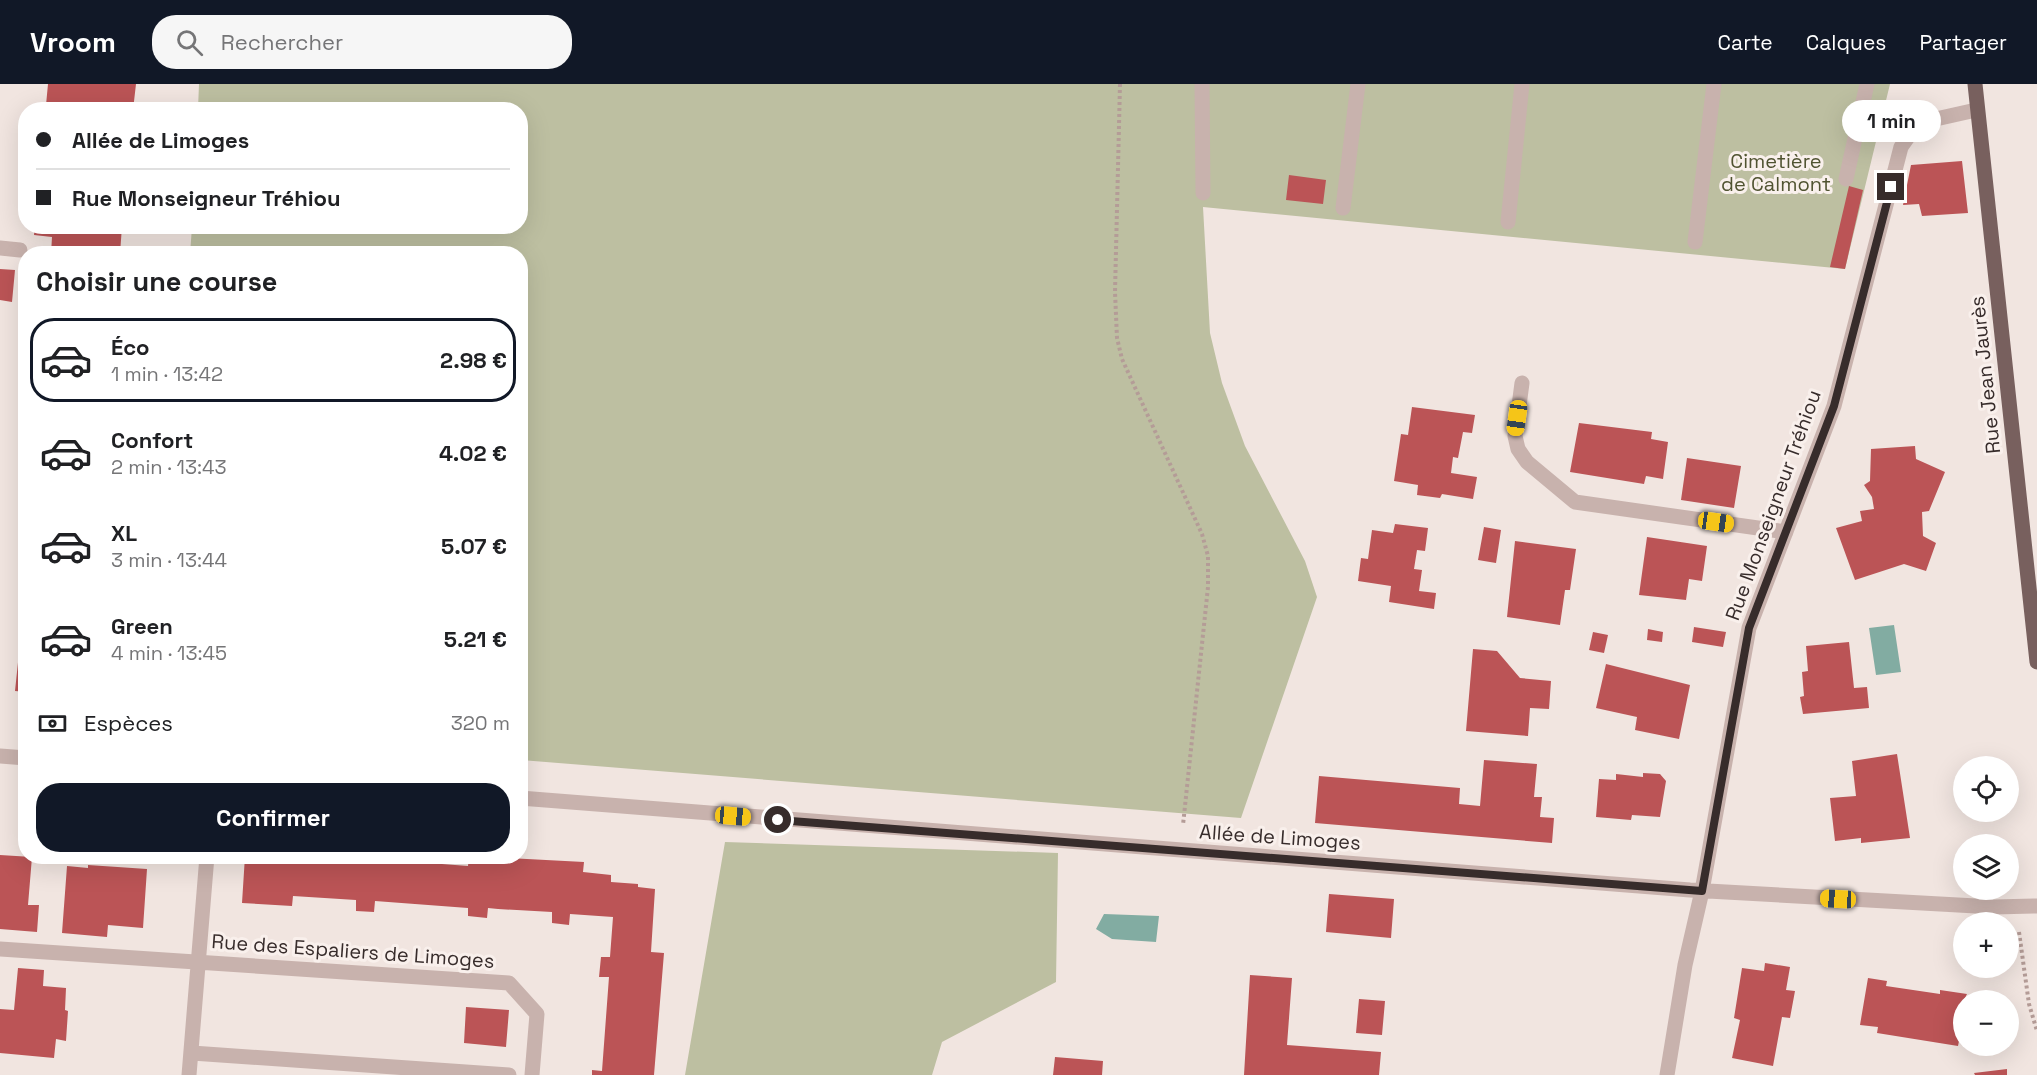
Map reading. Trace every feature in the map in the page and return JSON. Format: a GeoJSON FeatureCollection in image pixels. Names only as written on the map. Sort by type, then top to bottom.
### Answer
{"type":"FeatureCollection","features":[{"type":"Feature","properties":{"kind":"main road","name":"Rue Jean Jaurès"},"geometry":{"type":"LineString","coordinates":[[1975,84],[2037,662]]}},
{"type":"Feature","properties":{"kind":"street"},"geometry":{"type":"LineString","coordinates":[[1202,84],[1203,193]]}},
{"type":"Feature","properties":{"kind":"street"},"geometry":{"type":"LineString","coordinates":[[1343,208],[1358,84]]}},
{"type":"Feature","properties":{"kind":"street"},"geometry":{"type":"LineString","coordinates":[[1508,222],[1522,84]]}},
{"type":"Feature","properties":{"kind":"street"},"geometry":{"type":"LineString","coordinates":[[1695,242],[1714,84]]}},
{"type":"Feature","properties":{"kind":"street"},"geometry":{"type":"LineString","coordinates":[[1846,179],[1867,84]]}},
{"type":"Feature","properties":{"kind":"street","name":"Rue Monseigneur Tréhiou"},"geometry":{"type":"LineString","coordinates":[[1667,1075],[1685,965],[1702,891],[1749,628],[1834,406],[1901,147],[1918,123],[1976,110]]}},
{"type":"Feature","properties":{"kind":"street"},"geometry":{"type":"LineString","coordinates":[[0,248],[18,250]]}},
{"type":"Feature","properties":{"kind":"street"},"geometry":{"type":"LineString","coordinates":[[1522,383],[1515,436],[1518,449],[1527,462],[1575,502],[1786,532]]}},
{"type":"Feature","properties":{"kind":"street"},"geometry":{"type":"LineString","coordinates":[[0,756],[18,757]]}},
{"type":"Feature","properties":{"kind":"street","name":"Allée de Limoges"},"geometry":{"type":"LineString","coordinates":[[528,799],[1702,891],[2017,908],[2037,906]]}},
{"type":"Feature","properties":{"kind":"street","name":"Rue des Espaliers de Limoges"},"geometry":{"type":"LineString","coordinates":[[189,1075],[206,864]]}},
{"type":"Feature","properties":{"kind":"street"},"geometry":{"type":"LineString","coordinates":[[0,949],[199,961]]}},
{"type":"Feature","properties":{"kind":"street","name":"Rue des Espaliers de Limoges"},"geometry":{"type":"LineString","coordinates":[[199,961],[508,983],[537,1014],[532,1075]]}},
{"type":"Feature","properties":{"kind":"street"},"geometry":{"type":"LineString","coordinates":[[192,1053],[509,1075]]}},
{"type":"Feature","properties":{"kind":"path"},"geometry":{"type":"LineString","coordinates":[[1120,84],[1115,292],[1117,338],[1122,359],[1202,534],[1208,556],[1208,587],[1181,850]]}},
{"type":"Feature","properties":{"kind":"path"},"geometry":{"type":"LineString","coordinates":[[2017,908],[2022,963],[2037,1031]]}},
{"type":"Feature","properties":{"kind":"green space","name":"Cimetière de Calmont"},"geometry":{"type":"Polygon","coordinates":[[[199,84],[1890,84],[1845,269],[1203,207],[1210,333],[1222,383],[1245,446],[1305,561],[1317,597],[1241,818],[528,761],[528,246],[191,246],[191,234],[528,234],[528,102],[198,102],[199,84]]]}},
{"type":"Feature","properties":{"kind":"green space"},"geometry":{"type":"Polygon","coordinates":[[[725,842],[1058,853],[1056,982],[942,1042],[932,1075],[685,1075],[725,842]]]}},
{"type":"Feature","properties":{"kind":"water"},"geometry":{"type":"Polygon","coordinates":[[[1894,625],[1901,672],[1876,675],[1869,628],[1894,625]]]}},
{"type":"Feature","properties":{"kind":"water"},"geometry":{"type":"Polygon","coordinates":[[[1104,914],[1159,916],[1156,942],[1112,939],[1096,929],[1104,914]]]}},
{"type":"Feature","properties":{"kind":"building"},"geometry":{"type":"Polygon","coordinates":[[[48,84],[136,84],[134,102],[46,102],[48,84]]]}},
{"type":"Feature","properties":{"kind":"building"},"geometry":{"type":"Polygon","coordinates":[[[1962,161],[1968,213],[1922,216],[1919,204],[1903,205],[1911,165],[1962,161]]]}},
{"type":"Feature","properties":{"kind":"building"},"geometry":{"type":"Polygon","coordinates":[[[1289,175],[1326,180],[1323,204],[1286,200],[1289,175]]]}},
{"type":"Feature","properties":{"kind":"building"},"geometry":{"type":"Polygon","coordinates":[[[1849,186],[1863,190],[1845,269],[1830,267],[1849,186]]]}},
{"type":"Feature","properties":{"kind":"building"},"geometry":{"type":"Polygon","coordinates":[[[121,234],[121,246],[51,246],[52,237],[34,235],[121,234]]]}},
{"type":"Feature","properties":{"kind":"building"},"geometry":{"type":"Polygon","coordinates":[[[0,269],[15,270],[12,302],[0,300],[0,269]]]}},
{"type":"Feature","properties":{"kind":"building"},"geometry":{"type":"Polygon","coordinates":[[[1412,407],[1475,415],[1472,433],[1463,432],[1458,458],[1453,457],[1451,473],[1477,477],[1473,499],[1442,494],[1440,498],[1417,495],[1418,485],[1394,481],[1401,434],[1408,435],[1412,407]]]}},
{"type":"Feature","properties":{"kind":"building"},"geometry":{"type":"Polygon","coordinates":[[[1579,423],[1652,432],[1651,439],[1668,442],[1663,479],[1646,476],[1644,484],[1570,472],[1579,423]]]}},
{"type":"Feature","properties":{"kind":"building"},"geometry":{"type":"Polygon","coordinates":[[[1915,446],[1916,459],[1945,472],[1929,511],[1922,512],[1923,536],[1936,543],[1926,571],[1904,564],[1855,580],[1836,528],[1862,521],[1860,511],[1874,509],[1872,497],[1864,485],[1870,481],[1871,449],[1915,446]]]}},
{"type":"Feature","properties":{"kind":"building"},"geometry":{"type":"Polygon","coordinates":[[[1687,458],[1741,466],[1734,508],[1681,500],[1687,458]]]}},
{"type":"Feature","properties":{"kind":"building"},"geometry":{"type":"Polygon","coordinates":[[[1395,524],[1428,528],[1425,551],[1417,550],[1414,569],[1422,570],[1419,591],[1436,593],[1434,609],[1389,602],[1391,586],[1358,581],[1361,558],[1368,559],[1372,530],[1393,533],[1395,524]]]}},
{"type":"Feature","properties":{"kind":"building"},"geometry":{"type":"Polygon","coordinates":[[[1484,527],[1501,530],[1496,563],[1478,560],[1484,527]]]}},
{"type":"Feature","properties":{"kind":"building"},"geometry":{"type":"Polygon","coordinates":[[[1647,537],[1707,546],[1702,581],[1689,579],[1686,600],[1639,595],[1647,537]]]}},
{"type":"Feature","properties":{"kind":"building"},"geometry":{"type":"Polygon","coordinates":[[[1515,541],[1576,549],[1570,590],[1565,590],[1560,625],[1507,617],[1515,541]]]}},
{"type":"Feature","properties":{"kind":"building"},"geometry":{"type":"Polygon","coordinates":[[[1694,627],[1726,632],[1723,647],[1692,642],[1694,627]]]}},
{"type":"Feature","properties":{"kind":"building"},"geometry":{"type":"Polygon","coordinates":[[[1648,629],[1663,632],[1662,642],[1647,640],[1648,629]]]}},
{"type":"Feature","properties":{"kind":"building"},"geometry":{"type":"Polygon","coordinates":[[[1593,632],[1608,635],[1604,653],[1589,650],[1593,632]]]}},
{"type":"Feature","properties":{"kind":"building"},"geometry":{"type":"Polygon","coordinates":[[[1849,642],[1854,688],[1867,687],[1869,708],[1803,714],[1800,697],[1804,696],[1802,672],[1808,671],[1806,646],[1849,642]]]}},
{"type":"Feature","properties":{"kind":"building"},"geometry":{"type":"Polygon","coordinates":[[[1473,649],[1497,651],[1520,678],[1551,681],[1549,709],[1530,708],[1528,736],[1466,731],[1473,649]]]}},
{"type":"Feature","properties":{"kind":"building"},"geometry":{"type":"Polygon","coordinates":[[[18,662],[18,691],[15,691],[18,662]]]}},
{"type":"Feature","properties":{"kind":"building"},"geometry":{"type":"Polygon","coordinates":[[[1606,664],[1690,685],[1679,739],[1635,730],[1637,717],[1596,708],[1606,664]]]}},
{"type":"Feature","properties":{"kind":"building"},"geometry":{"type":"Polygon","coordinates":[[[1897,754],[1910,838],[1861,843],[1861,838],[1835,841],[1830,798],[1856,796],[1852,761],[1897,754]]]}},
{"type":"Feature","properties":{"kind":"building"},"geometry":{"type":"Polygon","coordinates":[[[1484,760],[1537,764],[1534,797],[1542,797],[1540,817],[1554,818],[1552,843],[1315,823],[1319,776],[1460,788],[1459,804],[1480,806],[1484,760]]]}},
{"type":"Feature","properties":{"kind":"building"},"geometry":{"type":"Polygon","coordinates":[[[1643,773],[1660,774],[1666,781],[1660,817],[1632,815],[1631,820],[1596,817],[1599,779],[1616,780],[1616,774],[1643,777],[1643,773]]]}},
{"type":"Feature","properties":{"kind":"building"},"geometry":{"type":"Polygon","coordinates":[[[0,855],[18,856],[18,864],[31,864],[28,905],[39,905],[37,932],[0,929],[0,855]]]}},
{"type":"Feature","properties":{"kind":"building"},"geometry":{"type":"Polygon","coordinates":[[[528,859],[584,862],[583,872],[611,875],[611,882],[638,884],[638,887],[655,889],[651,952],[664,953],[654,1075],[592,1075],[592,1070],[602,1071],[609,977],[599,977],[601,957],[610,957],[613,917],[570,914],[569,925],[552,923],[552,912],[488,908],[487,918],[468,916],[468,908],[375,901],[374,912],[356,911],[356,900],[293,896],[292,906],[242,903],[244,864],[468,866],[468,864],[528,864],[528,859]]]}},
{"type":"Feature","properties":{"kind":"building"},"geometry":{"type":"Polygon","coordinates":[[[88,865],[147,869],[143,928],[108,925],[107,937],[62,933],[67,866],[88,868],[88,865]]]}},
{"type":"Feature","properties":{"kind":"building"},"geometry":{"type":"Polygon","coordinates":[[[1329,894],[1394,899],[1391,938],[1326,932],[1329,894]]]}},
{"type":"Feature","properties":{"kind":"building"},"geometry":{"type":"Polygon","coordinates":[[[1765,963],[1790,967],[1786,990],[1795,991],[1790,1018],[1782,1017],[1773,1066],[1732,1058],[1740,1020],[1734,1018],[1742,968],[1764,971],[1765,963]]]}},
{"type":"Feature","properties":{"kind":"building"},"geometry":{"type":"Polygon","coordinates":[[[18,968],[44,970],[43,986],[66,988],[65,1010],[68,1011],[66,1041],[56,1039],[54,1058],[0,1053],[0,1009],[14,1010],[18,968]]]}},
{"type":"Feature","properties":{"kind":"building"},"geometry":{"type":"Polygon","coordinates":[[[1250,975],[1292,978],[1287,1045],[1381,1052],[1379,1075],[1244,1075],[1250,975]]]}},
{"type":"Feature","properties":{"kind":"building"},"geometry":{"type":"Polygon","coordinates":[[[1868,978],[1887,981],[1886,986],[1940,994],[1940,990],[1953,992],[1953,1045],[1877,1033],[1878,1027],[1860,1025],[1868,978]]]}},
{"type":"Feature","properties":{"kind":"building"},"geometry":{"type":"Polygon","coordinates":[[[1359,999],[1385,1001],[1382,1035],[1356,1033],[1359,999]]]}},
{"type":"Feature","properties":{"kind":"building"},"geometry":{"type":"Polygon","coordinates":[[[466,1007],[509,1010],[506,1047],[464,1043],[466,1007]]]}},
{"type":"Feature","properties":{"kind":"building"},"geometry":{"type":"Polygon","coordinates":[[[1055,1057],[1103,1061],[1102,1075],[1053,1075],[1055,1057]]]}},
{"type":"Feature","properties":{"kind":"building"},"geometry":{"type":"Polygon","coordinates":[[[2007,1069],[2007,1075],[1975,1075],[1974,1073],[2007,1069]]]}},
{"type":"Feature","properties":{"kind":"route"},"geometry":{"type":"LineString","coordinates":[[778,820],[1702,891],[1749,628],[1834,406],[1891,187]]}}]}
